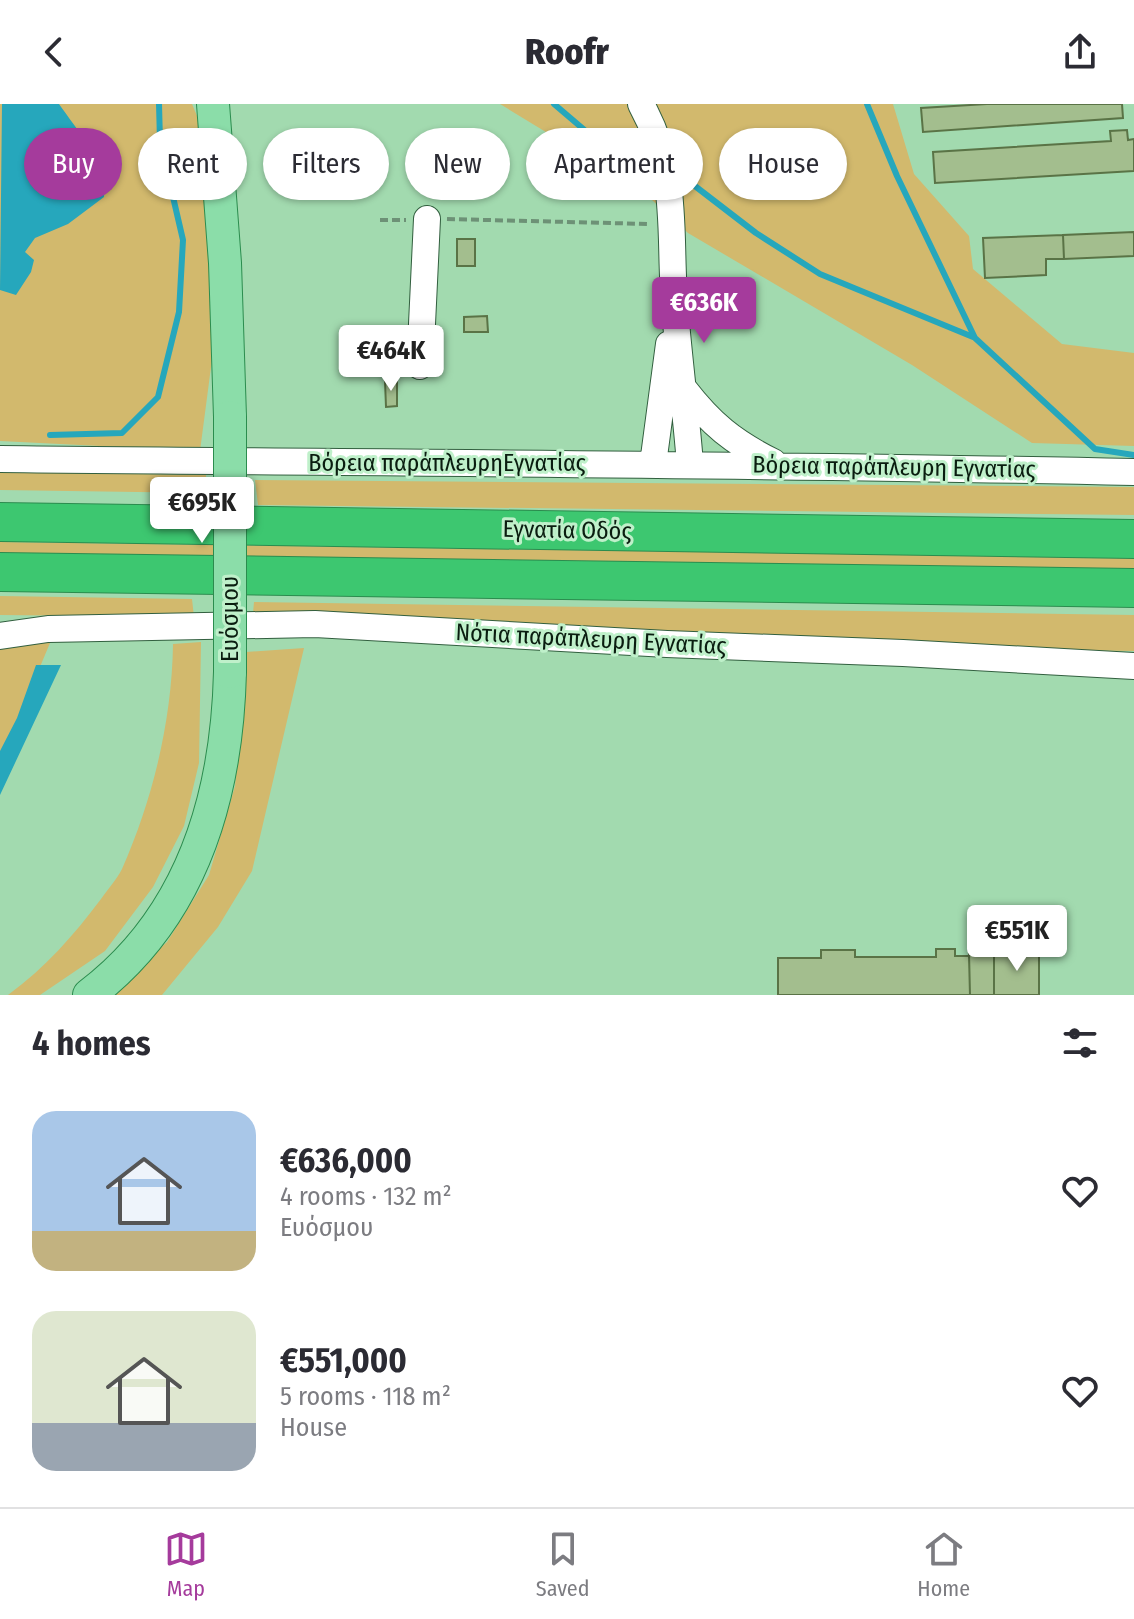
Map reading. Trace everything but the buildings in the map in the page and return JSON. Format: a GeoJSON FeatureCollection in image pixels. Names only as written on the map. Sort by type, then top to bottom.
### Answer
{"type":"FeatureCollection","features":[{"type":"Feature","properties":{"kind":"highway","name":"Εγνατία Οδός"},"geometry":{"type":"LineString","coordinates":[[0,522],[1134,539]]}},
{"type":"Feature","properties":{"kind":"highway","name":"Εγνατία Οδός"},"geometry":{"type":"LineString","coordinates":[[0,572],[1134,588]]}},
{"type":"Feature","properties":{"kind":"main road","name":"Ευόσμου"},"geometry":{"type":"LineString","coordinates":[[89,995],[138,950],[165,913],[206,832],[220,779],[229,718],[230,417],[225,263],[213,104]]}},
{"type":"Feature","properties":{"kind":"street"},"geometry":{"type":"LineString","coordinates":[[641,104],[670,184],[674,308],[690,464]]}},
{"type":"Feature","properties":{"kind":"street"},"geometry":{"type":"LineString","coordinates":[[420,366],[427,219]]}},
{"type":"Feature","properties":{"kind":"street"},"geometry":{"type":"LineString","coordinates":[[653,464],[674,308]]}},
{"type":"Feature","properties":{"kind":"street"},"geometry":{"type":"LineString","coordinates":[[684,389],[728,437],[780,465]]}},
{"type":"Feature","properties":{"kind":"street","name":"Βόρεια παράπλευρηΕγνατίας"},"geometry":{"type":"LineString","coordinates":[[0,459],[653,464]]}},
{"type":"Feature","properties":{"kind":"street","name":"Βόρεια παράπλευρη Εγνατίας"},"geometry":{"type":"LineString","coordinates":[[653,464],[1134,472]]}},
{"type":"Feature","properties":{"kind":"street","name":"Νότια παράπλευρη Εγνατίας"},"geometry":{"type":"LineString","coordinates":[[0,624],[48,629],[315,624],[1134,666]]}},
{"type":"Feature","properties":{"kind":"street","name":"Νότια παράπλευρη Εγνατίας"},"geometry":{"type":"LineString","coordinates":[[0,636],[48,629]]}},
{"type":"Feature","properties":{"kind":"path"},"geometry":{"type":"LineString","coordinates":[[380,220],[673,224]]}},
{"type":"Feature","properties":{"kind":"shaded area"},"geometry":{"type":"Polygon","coordinates":[[[0,104],[1134,104],[1134,995],[0,995],[0,104]]]}},
{"type":"Feature","properties":{"kind":"shaded area"},"geometry":{"type":"Polygon","coordinates":[[[0,104],[192,104],[202,128],[138,128],[138,200],[209,200],[216,329],[200,451],[0,441],[0,104]]]}},
{"type":"Feature","properties":{"kind":"shaded area"},"geometry":{"type":"Polygon","coordinates":[[[500,104],[893,104],[914,174],[969,236],[973,269],[1062,344],[1134,353],[1134,446],[1032,443],[912,365],[688,233],[652,200],[703,200],[703,128],[539,128],[500,104]]]}},
{"type":"Feature","properties":{"kind":"shaded area"},"geometry":{"type":"Polygon","coordinates":[[[0,472],[206,475],[206,493],[0,490],[0,472]]]}},
{"type":"Feature","properties":{"kind":"shaded area"},"geometry":{"type":"Polygon","coordinates":[[[255,480],[1134,487],[1134,515],[258,505],[255,480]]]}},
{"type":"Feature","properties":{"kind":"shaded area"},"geometry":{"type":"Polygon","coordinates":[[[0,542],[1134,558],[1134,569],[0,553],[0,542]]]}},
{"type":"Feature","properties":{"kind":"shaded area"},"geometry":{"type":"Polygon","coordinates":[[[0,596],[192,599],[194,617],[0,615],[0,596]]]}},
{"type":"Feature","properties":{"kind":"shaded area"},"geometry":{"type":"Polygon","coordinates":[[[254,602],[1134,615],[1134,651],[884,648],[252,624],[254,602]]]}},
{"type":"Feature","properties":{"kind":"shaded area"},"geometry":{"type":"Polygon","coordinates":[[[201,642],[199,763],[184,826],[153,887],[105,951],[40,995],[8,995],[47,962],[69,938],[122,869],[143,815],[159,759],[169,701],[173,644],[201,642]]]}},
{"type":"Feature","properties":{"kind":"shaded area"},"geometry":{"type":"Polygon","coordinates":[[[50,643],[0,762],[0,644],[50,643]]]}},
{"type":"Feature","properties":{"kind":"shaded area"},"geometry":{"type":"Polygon","coordinates":[[[304,648],[252,871],[218,927],[162,995],[107,995],[167,942],[209,875],[235,786],[246,652],[304,648]]]}},
{"type":"Feature","properties":{"kind":"water"},"geometry":{"type":"Polygon","coordinates":[[[2,104],[59,104],[75,128],[24,128],[24,200],[100,200],[68,224],[35,238],[25,252],[34,260],[31,272],[16,295],[0,290],[2,104]]]}},
{"type":"Feature","properties":{"kind":"water"},"geometry":{"type":"Polygon","coordinates":[[[36,665],[61,665],[0,795],[0,751],[17,718],[36,665]]]}},
{"type":"Feature","properties":{"kind":"waterway"},"geometry":{"type":"LineString","coordinates":[[50,435],[122,433],[158,397],[179,312],[183,240],[160,141],[159,104]]}},
{"type":"Feature","properties":{"kind":"waterway"},"geometry":{"type":"LineString","coordinates":[[554,104],[582,128]]}},
{"type":"Feature","properties":{"kind":"waterway"},"geometry":{"type":"LineString","coordinates":[[867,104],[897,176],[975,338],[1095,449],[1134,455]]}},
{"type":"Feature","properties":{"kind":"waterway"},"geometry":{"type":"LineString","coordinates":[[703,192],[756,233],[820,274],[973,337]]}}]}
